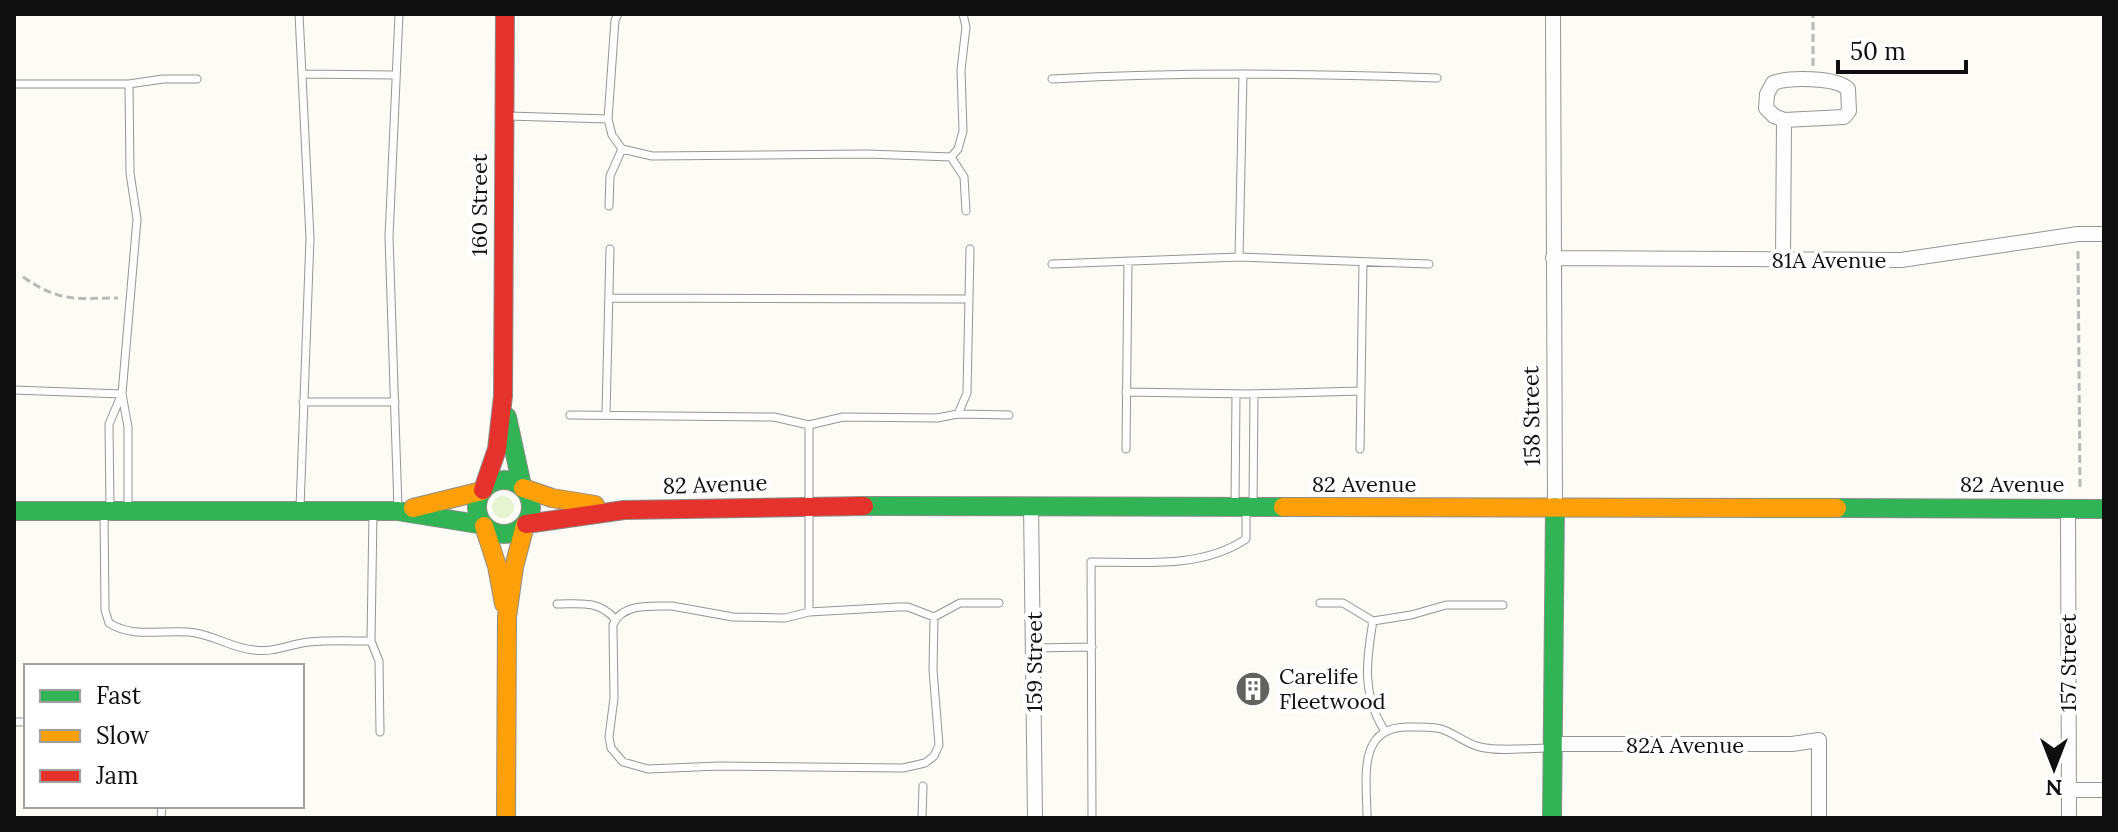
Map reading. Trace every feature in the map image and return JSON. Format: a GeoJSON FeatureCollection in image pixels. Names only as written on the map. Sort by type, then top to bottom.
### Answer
{"type":"FeatureCollection","features":[{"type":"Feature","properties":{"kind":"street","name":"160 Street"},"geometry":{"type":"LineString","coordinates":[[482,490],[497,449],[503,396],[505,14]]}},
{"type":"Feature","properties":{"kind":"street","name":"158 Street"},"geometry":{"type":"LineString","coordinates":[[1552,818],[1555,507],[1553,14]]}},
{"type":"Feature","properties":{"kind":"street"},"geometry":{"type":"LineString","coordinates":[[1805,80],[1834,82],[1848,89],[1849,111],[1844,117],[1784,120],[1766,108],[1767,94],[1773,83],[1805,80]]}},
{"type":"Feature","properties":{"kind":"street"},"geometry":{"type":"LineString","coordinates":[[1783,260],[1784,120]]}},
{"type":"Feature","properties":{"kind":"street","name":"81A Avenue"},"geometry":{"type":"LineString","coordinates":[[1553,258],[1901,260],[2078,234],[2104,234]]}},
{"type":"Feature","properties":{"kind":"street","name":"160 Street"},"geometry":{"type":"LineString","coordinates":[[503,396],[523,487]]}},
{"type":"Feature","properties":{"kind":"street"},"geometry":{"type":"LineString","coordinates":[[401,511],[482,490],[497,480],[515,482],[523,487],[531,501],[532,509],[514,567],[507,617],[506,818]]}},
{"type":"Feature","properties":{"kind":"street","name":"82 Avenue"},"geometry":{"type":"LineString","coordinates":[[523,487],[552,498],[624,510]]}},
{"type":"Feature","properties":{"kind":"street"},"geometry":{"type":"LineString","coordinates":[[482,490],[477,504],[480,520],[497,566],[507,617]]}},
{"type":"Feature","properties":{"kind":"street","name":"159 Street"},"geometry":{"type":"LineString","coordinates":[[1031,505],[1035,818]]}},
{"type":"Feature","properties":{"kind":"street","name":"82 Avenue"},"geometry":{"type":"LineString","coordinates":[[525,524],[624,510],[808,506],[2104,509]]}},
{"type":"Feature","properties":{"kind":"street","name":"157 Street"},"geometry":{"type":"LineString","coordinates":[[2068,508],[2069,818]]}},
{"type":"Feature","properties":{"kind":"street"},"geometry":{"type":"LineString","coordinates":[[14,511],[401,511],[484,526],[501,534],[510,534],[525,524]]}},
{"type":"Feature","properties":{"kind":"street","name":"82A Avenue"},"geometry":{"type":"LineString","coordinates":[[1551,746],[1792,744],[1819,740],[1819,818]]}},
{"type":"Feature","properties":{"kind":"street"},"geometry":{"type":"LineString","coordinates":[[2069,790],[2104,790]]}},
{"type":"Feature","properties":{"kind":"lane"},"geometry":{"type":"LineString","coordinates":[[299,14],[310,238],[300,510]]}},
{"type":"Feature","properties":{"kind":"lane"},"geometry":{"type":"LineString","coordinates":[[399,14],[389,237],[401,511]]}},
{"type":"Feature","properties":{"kind":"lane"},"geometry":{"type":"LineString","coordinates":[[618,14],[615,20],[608,119],[612,135],[622,149],[652,156],[867,154],[951,157]]}},
{"type":"Feature","properties":{"kind":"lane"},"geometry":{"type":"LineString","coordinates":[[951,157],[958,149],[963,131],[961,70],[966,27],[963,14]]}},
{"type":"Feature","properties":{"kind":"lane"},"geometry":{"type":"LineString","coordinates":[[302,74],[394,75]]}},
{"type":"Feature","properties":{"kind":"lane"},"geometry":{"type":"LineString","coordinates":[[1052,79],[1147,74],[1340,74],[1437,78]]}},
{"type":"Feature","properties":{"kind":"lane"},"geometry":{"type":"LineString","coordinates":[[1239,257],[1243,75]]}},
{"type":"Feature","properties":{"kind":"lane"},"geometry":{"type":"LineString","coordinates":[[14,84],[129,84],[163,79],[197,79]]}},
{"type":"Feature","properties":{"kind":"lane"},"geometry":{"type":"LineString","coordinates":[[129,84],[130,173],[137,219],[122,394],[128,427],[114,510],[105,610],[109,623],[132,632],[191,631],[254,651],[271,651],[312,641],[371,641]]}},
{"type":"Feature","properties":{"kind":"lane"},"geometry":{"type":"LineString","coordinates":[[503,116],[608,119]]}},
{"type":"Feature","properties":{"kind":"lane"},"geometry":{"type":"LineString","coordinates":[[609,206],[610,176],[622,149]]}},
{"type":"Feature","properties":{"kind":"lane"},"geometry":{"type":"LineString","coordinates":[[951,157],[964,177],[966,211]]}},
{"type":"Feature","properties":{"kind":"lane"},"geometry":{"type":"LineString","coordinates":[[606,414],[610,249]]}},
{"type":"Feature","properties":{"kind":"lane"},"geometry":{"type":"LineString","coordinates":[[958,414],[967,393],[970,249]]}},
{"type":"Feature","properties":{"kind":"lane"},"geometry":{"type":"LineString","coordinates":[[1052,264],[1239,257],[1429,264]]}},
{"type":"Feature","properties":{"kind":"lane"},"geometry":{"type":"LineString","coordinates":[[1126,449],[1128,261]]}},
{"type":"Feature","properties":{"kind":"lane"},"geometry":{"type":"LineString","coordinates":[[1360,449],[1363,262]]}},
{"type":"Feature","properties":{"kind":"lane"},"geometry":{"type":"LineString","coordinates":[[609,298],[968,299]]}},
{"type":"Feature","properties":{"kind":"lane"},"geometry":{"type":"LineString","coordinates":[[14,390],[122,394]]}},
{"type":"Feature","properties":{"kind":"lane"},"geometry":{"type":"LineString","coordinates":[[1126,392],[1254,394],[1361,391]]}},
{"type":"Feature","properties":{"kind":"lane"},"geometry":{"type":"LineString","coordinates":[[114,510],[109,424],[122,394]]}},
{"type":"Feature","properties":{"kind":"lane"},"geometry":{"type":"LineString","coordinates":[[1092,818],[1091,562],[1175,561],[1230,550],[1246,539],[1236,394]]}},
{"type":"Feature","properties":{"kind":"lane"},"geometry":{"type":"LineString","coordinates":[[1245,508],[1254,394]]}},
{"type":"Feature","properties":{"kind":"lane"},"geometry":{"type":"LineString","coordinates":[[303,402],[395,402]]}},
{"type":"Feature","properties":{"kind":"lane"},"geometry":{"type":"LineString","coordinates":[[570,415],[774,417],[809,425],[843,417],[1009,415]]}},
{"type":"Feature","properties":{"kind":"lane"},"geometry":{"type":"LineString","coordinates":[[809,425],[809,612]]}},
{"type":"Feature","properties":{"kind":"lane"},"geometry":{"type":"LineString","coordinates":[[373,510],[371,641],[379,661],[380,732]]}},
{"type":"Feature","properties":{"kind":"lane"},"geometry":{"type":"LineString","coordinates":[[934,617],[933,670],[939,745],[934,756],[925,763],[903,768],[719,766],[648,769],[623,762],[611,748],[609,737],[614,698],[612,632],[615,619],[627,610],[655,606],[687,607],[733,617],[785,618],[809,612],[908,607],[934,617],[960,603],[999,603]]}},
{"type":"Feature","properties":{"kind":"lane"},"geometry":{"type":"LineString","coordinates":[[1320,603],[1343,603],[1373,621],[1446,605],[1503,605]]}},
{"type":"Feature","properties":{"kind":"lane"},"geometry":{"type":"LineString","coordinates":[[557,604],[592,604],[606,609],[615,619]]}},
{"type":"Feature","properties":{"kind":"lane"},"geometry":{"type":"LineString","coordinates":[[1373,621],[1368,695],[1370,706],[1384,730]]}},
{"type":"Feature","properties":{"kind":"lane"},"geometry":{"type":"LineString","coordinates":[[1033,648],[1092,647]]}},
{"type":"Feature","properties":{"kind":"lane"},"geometry":{"type":"LineString","coordinates":[[1367,818],[1369,753],[1373,741],[1384,730],[1398,727],[1439,728],[1486,749],[1551,746]]}},
{"type":"Feature","properties":{"kind":"lane"},"geometry":{"type":"LineString","coordinates":[[922,818],[923,786]]}},
{"type":"Feature","properties":{"kind":"path"},"geometry":{"type":"LineString","coordinates":[[1813,14],[1813,71]]}},
{"type":"Feature","properties":{"kind":"path"},"geometry":{"type":"LineString","coordinates":[[2078,247],[2080,489]]}},
{"type":"Feature","properties":{"kind":"path"},"geometry":{"type":"LineString","coordinates":[[23,277],[46,293],[63,298],[130,298]]}},
{"type":"Feature","properties":{"kind":"green space"},"geometry":{"type":"Polygon","coordinates":[[[499,496],[507,496],[514,507],[507,518],[499,518],[492,511],[492,503],[499,496]]]}},
{"type":"Feature","properties":{"kind":"traffic: fast"},"geometry":{"type":"LineString","coordinates":[[507,417],[522,486]]}},
{"type":"Feature","properties":{"kind":"traffic: fast"},"geometry":{"type":"LineString","coordinates":[[504,480],[523,488],[531,507],[523,526],[504,534],[485,526],[477,507],[485,488],[504,480]]}},
{"type":"Feature","properties":{"kind":"traffic: fast"},"geometry":{"type":"LineString","coordinates":[[864,506],[1283,507]]}},
{"type":"Feature","properties":{"kind":"traffic: fast"},"geometry":{"type":"LineString","coordinates":[[1552,818],[1555,507]]}},
{"type":"Feature","properties":{"kind":"traffic: fast"},"geometry":{"type":"LineString","coordinates":[[1837,508],[2104,509]]}},
{"type":"Feature","properties":{"kind":"traffic: fast"},"geometry":{"type":"LineString","coordinates":[[14,511],[397,511],[484,525]]}},
{"type":"Feature","properties":{"kind":"traffic: slow"},"geometry":{"type":"LineString","coordinates":[[523,488],[552,498],[595,505]]}},
{"type":"Feature","properties":{"kind":"traffic: slow"},"geometry":{"type":"LineString","coordinates":[[413,508],[482,491]]}},
{"type":"Feature","properties":{"kind":"traffic: slow"},"geometry":{"type":"LineString","coordinates":[[1283,507],[1837,508]]}},
{"type":"Feature","properties":{"kind":"traffic: slow"},"geometry":{"type":"LineString","coordinates":[[506,818],[507,617],[514,567],[525,525]]}},
{"type":"Feature","properties":{"kind":"traffic: slow"},"geometry":{"type":"LineString","coordinates":[[484,526],[497,566],[504,604]]}},
{"type":"Feature","properties":{"kind":"traffic: jam"},"geometry":{"type":"LineString","coordinates":[[483,490],[497,449],[503,396],[505,14]]}},
{"type":"Feature","properties":{"kind":"traffic: jam"},"geometry":{"type":"LineString","coordinates":[[526,524],[624,510],[864,506]]}},
{"type":"Feature","properties":{"kind":"place","name":"Carelife Fleetwood"},"geometry":{"type":"Point","coordinates":[1253,689]}}]}
